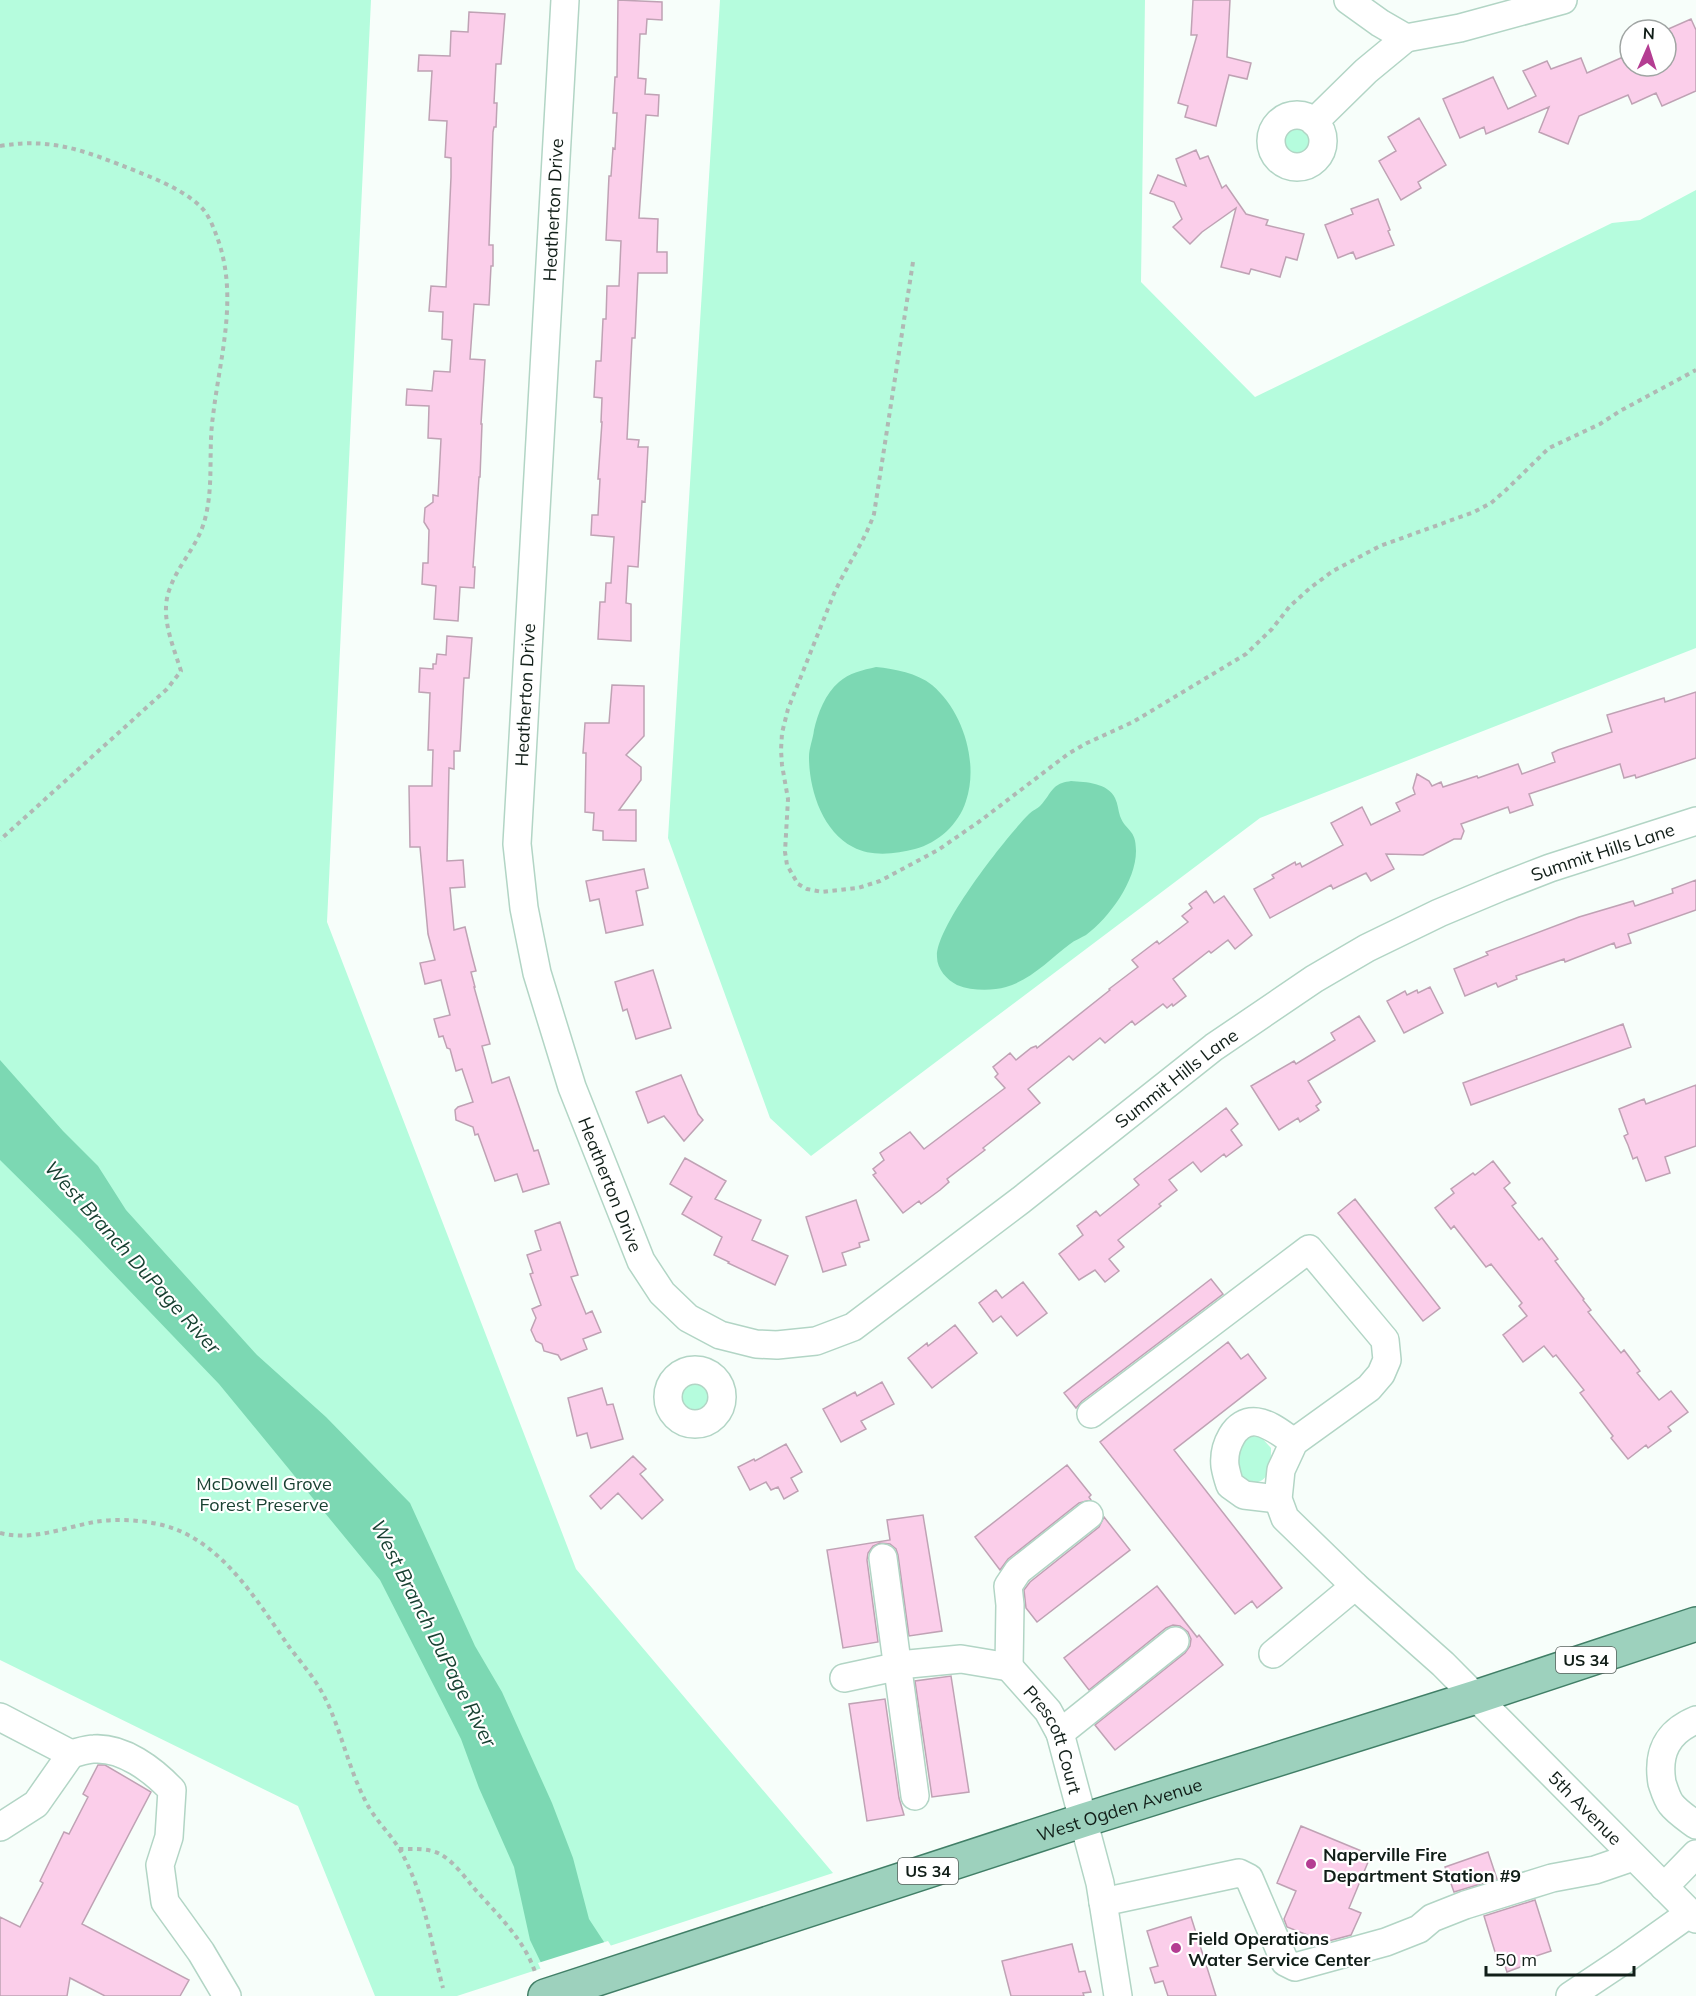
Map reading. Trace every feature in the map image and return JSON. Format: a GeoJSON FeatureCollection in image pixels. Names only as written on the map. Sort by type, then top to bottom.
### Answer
{"type":"FeatureCollection","features":[{"type":"Feature","properties":{"kind":"main road","name":"West Ogden Avenue"},"geometry":{"type":"LineString","coordinates":[[545,1996],[1084,1820],[1476,1697],[1696,1624]]}},
{"type":"Feature","properties":{"kind":"street","name":"Heatherton Drive"},"geometry":{"type":"LineString","coordinates":[[565,0],[516,844],[524,909],[537,973],[572,1087],[641,1261],[662,1293],[688,1318],[720,1335]]}},
{"type":"Feature","properties":{"kind":"street"},"geometry":{"type":"LineString","coordinates":[[1348,0],[1406,38]]}},
{"type":"Feature","properties":{"kind":"street"},"geometry":{"type":"LineString","coordinates":[[1314,122],[1366,70],[1406,38],[1460,28],[1563,0]]}},
{"type":"Feature","properties":{"kind":"street","name":"Summit Hills Lane"},"geometry":{"type":"LineString","coordinates":[[720,1335],[756,1344],[777,1345],[816,1341],[853,1327],[1021,1200],[1214,1047],[1314,979],[1367,948],[1501,886],[1696,821]]}},
{"type":"Feature","properties":{"kind":"street"},"geometry":{"type":"LineString","coordinates":[[1091,1414],[1309,1249],[1385,1340],[1387,1360],[1382,1374],[1369,1388],[1294,1442],[1281,1470],[1278,1499],[1244,1495],[1230,1485],[1225,1465],[1229,1439],[1239,1426],[1255,1421],[1271,1426],[1294,1442]]}},
{"type":"Feature","properties":{"kind":"street"},"geometry":{"type":"LineString","coordinates":[[705,1371],[720,1335]]}},
{"type":"Feature","properties":{"kind":"street","name":"5th Avenue"},"geometry":{"type":"LineString","coordinates":[[1278,1499],[1285,1518],[1355,1586],[1443,1664],[1693,1916]]}},
{"type":"Feature","properties":{"kind":"street"},"geometry":{"type":"LineString","coordinates":[[844,1677],[897,1666],[961,1659],[1009,1667],[1008,1586],[1018,1571],[1089,1515]]}},
{"type":"Feature","properties":{"kind":"street"},"geometry":{"type":"LineString","coordinates":[[883,1558],[915,1796]]}},
{"type":"Feature","properties":{"kind":"street"},"geometry":{"type":"LineString","coordinates":[[1273,1653],[1355,1586]]}},
{"type":"Feature","properties":{"kind":"street"},"geometry":{"type":"LineString","coordinates":[[1060,1733],[1175,1641]]}},
{"type":"Feature","properties":{"kind":"street","name":"Prescott Court"},"geometry":{"type":"LineString","coordinates":[[1009,1667],[1048,1711],[1060,1733],[1100,1883],[1118,1996]]}},
{"type":"Feature","properties":{"kind":"street"},"geometry":{"type":"LineString","coordinates":[[0,1717],[71,1754],[96,1749],[121,1754],[156,1773],[171,1790],[169,1837],[160,1865],[165,1902],[201,1952],[227,1996]]}},
{"type":"Feature","properties":{"kind":"street"},"geometry":{"type":"LineString","coordinates":[[1696,1720],[1671,1736],[1661,1754],[1660,1771],[1663,1787],[1670,1803],[1696,1825]]}},
{"type":"Feature","properties":{"kind":"street"},"geometry":{"type":"LineString","coordinates":[[0,1827],[36,1804],[71,1754]]}},
{"type":"Feature","properties":{"kind":"street"},"geometry":{"type":"LineString","coordinates":[[1664,1887],[1696,1854]]}},
{"type":"Feature","properties":{"kind":"street"},"geometry":{"type":"LineString","coordinates":[[1103,1902],[1239,1873],[1249,1878],[1285,1962],[1295,1967],[1386,1941],[1419,1929],[1432,1918],[1465,1905],[1552,1878],[1595,1870],[1633,1857]]}},
{"type":"Feature","properties":{"kind":"street"},"geometry":{"type":"LineString","coordinates":[[1570,1996],[1693,1916]]}},
{"type":"Feature","properties":{"kind":"path"},"geometry":{"type":"LineString","coordinates":[[0,146],[34,143],[57,144],[83,150],[167,184],[186,195],[201,207],[221,248],[228,303],[226,340],[212,419],[210,495],[200,537],[170,586],[166,601],[168,629],[181,671],[167,689],[0,840]]}},
{"type":"Feature","properties":{"kind":"path"},"geometry":{"type":"LineString","coordinates":[[914,262],[874,514],[869,530],[840,578],[788,709],[782,733],[782,765],[788,799],[785,852],[787,865],[798,884],[807,889],[822,892],[858,888],[880,881],[938,850],[1068,754],[1133,722],[1246,654],[1272,629],[1290,606],[1333,571],[1380,546],[1474,512],[1491,503],[1549,448],[1600,424],[1696,370]]}},
{"type":"Feature","properties":{"kind":"path"},"geometry":{"type":"LineString","coordinates":[[0,1533],[36,1535],[95,1522],[149,1522],[175,1529],[217,1555],[251,1592],[313,1678],[325,1699],[366,1803],[399,1849],[411,1875],[444,1988]]}},
{"type":"Feature","properties":{"kind":"path"},"geometry":{"type":"LineString","coordinates":[[399,1849],[423,1850],[440,1854],[456,1867],[514,1933],[532,1963]]}},
{"type":"Feature","properties":{"kind":"green space","name":"McDowell Grove Forest Preserve"},"geometry":{"type":"Polygon","coordinates":[[[0,0],[371,0],[327,922],[576,1569],[833,1873],[457,1996],[375,1996],[298,1806],[0,1660],[0,0]]]}},
{"type":"Feature","properties":{"kind":"green space"},"geometry":{"type":"Polygon","coordinates":[[[720,0],[1145,0],[1141,282],[1255,397],[1612,223],[1640,220],[1696,190],[1696,648],[1260,818],[811,1156],[770,1118],[668,838],[720,0]]]}},
{"type":"Feature","properties":{"kind":"green space"},"geometry":{"type":"Polygon","coordinates":[[[1297,129],[1307,133],[1311,143],[1307,153],[1297,157],[1287,153],[1283,143],[1287,133],[1297,129]]]}},
{"type":"Feature","properties":{"kind":"green space"},"geometry":{"type":"Polygon","coordinates":[[[696,1380],[702,1381],[710,1389],[710,1401],[702,1409],[696,1410],[690,1409],[682,1401],[681,1395],[682,1389],[690,1381],[696,1380]]]}},
{"type":"Feature","properties":{"kind":"green space"},"geometry":{"type":"Polygon","coordinates":[[[1251,1436],[1261,1437],[1271,1448],[1267,1475],[1258,1482],[1252,1483],[1243,1482],[1235,1459],[1245,1439],[1251,1436]]]}},
{"type":"Feature","properties":{"kind":"water"},"geometry":{"type":"Polygon","coordinates":[[[876,667],[898,670],[920,677],[932,685],[943,696],[960,723],[969,754],[970,786],[963,809],[953,825],[932,842],[908,851],[868,852],[842,840],[825,820],[812,782],[809,754],[823,704],[830,692],[847,676],[876,667]]]}},
{"type":"Feature","properties":{"kind":"water"},"geometry":{"type":"Polygon","coordinates":[[[1071,781],[1102,786],[1112,793],[1120,816],[1133,834],[1136,844],[1135,863],[1120,898],[1095,928],[1040,969],[1015,984],[982,990],[957,985],[943,974],[937,961],[939,943],[947,925],[974,882],[1019,825],[1040,806],[1056,786],[1071,781]]]}},
{"type":"Feature","properties":{"kind":"water","name":"West Branch DuPage River"},"geometry":{"type":"Polygon","coordinates":[[[0,1060],[63,1131],[98,1166],[126,1210],[257,1355],[326,1417],[410,1503],[475,1646],[502,1692],[552,1803],[573,1858],[589,1919],[625,1974],[557,1996],[530,1940],[514,1867],[479,1788],[461,1739],[380,1580],[219,1384],[79,1238],[0,1160],[0,1060]]]}},
{"type":"Feature","properties":{"kind":"pier"},"geometry":{"type":"Polygon","coordinates":[[[608,1941],[628,1973],[635,1996],[553,1996],[538,1963],[608,1941]]]}},
{"type":"Feature","properties":{"kind":"building"},"geometry":{"type":"Polygon","coordinates":[[[618,0],[662,2],[662,20],[647,19],[646,34],[640,34],[638,78],[646,79],[645,94],[659,95],[658,116],[646,115],[639,218],[658,219],[657,252],[667,252],[667,273],[638,273],[627,439],[639,440],[638,447],[648,447],[638,567],[628,566],[626,603],[631,604],[631,641],[598,639],[600,602],[605,602],[606,583],[611,583],[614,537],[591,535],[592,515],[598,515],[602,422],[602,398],[594,397],[596,361],[601,361],[607,286],[619,286],[621,241],[606,240],[609,176],[611,176],[613,148],[615,149],[617,113],[613,113],[615,77],[617,77],[618,0]]]}},
{"type":"Feature","properties":{"kind":"building"},"geometry":{"type":"Polygon","coordinates":[[[1193,0],[1230,0],[1227,57],[1251,63],[1247,79],[1229,75],[1216,126],[1185,117],[1188,106],[1178,103],[1197,35],[1191,35],[1193,0]]]}},
{"type":"Feature","properties":{"kind":"building"},"geometry":{"type":"Polygon","coordinates":[[[469,12],[505,14],[501,64],[496,64],[494,103],[497,103],[496,127],[493,132],[489,245],[493,245],[493,266],[491,266],[489,305],[474,304],[470,359],[485,360],[473,567],[475,567],[474,588],[460,587],[458,621],[434,619],[436,586],[422,584],[423,563],[428,563],[429,530],[424,522],[425,508],[433,502],[433,495],[438,496],[441,439],[428,438],[429,406],[406,405],[407,389],[432,391],[434,371],[450,372],[452,340],[442,339],[443,312],[429,311],[431,286],[446,287],[451,177],[451,158],[445,157],[447,121],[429,120],[432,71],[418,71],[419,55],[450,56],[451,31],[468,32],[469,12]]]}},
{"type":"Feature","properties":{"kind":"building"},"geometry":{"type":"Polygon","coordinates":[[[1691,19],[1696,30],[1696,91],[1662,106],[1656,93],[1632,104],[1628,95],[1579,116],[1568,144],[1539,132],[1549,107],[1486,134],[1484,127],[1460,138],[1443,99],[1493,77],[1508,109],[1536,96],[1523,71],[1547,61],[1551,69],[1581,58],[1587,73],[1618,59],[1618,78],[1678,78],[1678,25],[1691,19]]]}},
{"type":"Feature","properties":{"kind":"building"},"geometry":{"type":"Polygon","coordinates":[[[1419,118],[1446,165],[1418,182],[1421,188],[1401,200],[1379,161],[1396,151],[1388,137],[1419,118]]]}},
{"type":"Feature","properties":{"kind":"building"},"geometry":{"type":"Polygon","coordinates":[[[1196,150],[1200,159],[1208,156],[1222,188],[1226,185],[1246,214],[1268,220],[1266,225],[1304,234],[1297,260],[1286,257],[1280,277],[1251,269],[1249,274],[1221,267],[1236,208],[1202,232],[1190,244],[1173,227],[1182,219],[1174,202],[1150,193],[1158,175],[1186,186],[1176,159],[1196,150]]]}},
{"type":"Feature","properties":{"kind":"building"},"geometry":{"type":"Polygon","coordinates":[[[1378,199],[1394,245],[1356,259],[1353,252],[1338,258],[1325,225],[1353,214],[1351,209],[1378,199]]]}},
{"type":"Feature","properties":{"kind":"building"},"geometry":{"type":"Polygon","coordinates":[[[447,636],[472,638],[469,678],[464,678],[460,751],[454,751],[454,769],[449,768],[447,861],[463,860],[465,887],[450,888],[454,930],[465,927],[476,971],[471,972],[490,1044],[482,1046],[492,1083],[509,1077],[534,1151],[538,1150],[549,1184],[523,1192],[517,1174],[495,1181],[478,1134],[475,1135],[473,1127],[456,1120],[455,1110],[473,1102],[462,1069],[456,1071],[450,1049],[447,1048],[443,1036],[439,1037],[434,1019],[450,1015],[441,980],[425,984],[420,963],[435,960],[428,934],[420,847],[410,847],[409,786],[432,786],[433,750],[428,750],[430,693],[419,692],[420,668],[433,669],[437,654],[446,655],[447,636]]]}},
{"type":"Feature","properties":{"kind":"building"},"geometry":{"type":"Polygon","coordinates":[[[612,685],[644,686],[644,736],[626,755],[641,767],[641,780],[619,810],[636,810],[636,841],[603,840],[603,831],[593,830],[594,813],[585,812],[586,753],[583,753],[585,723],[609,723],[612,685]]]}},
{"type":"Feature","properties":{"kind":"building"},"geometry":{"type":"Polygon","coordinates":[[[1696,692],[1696,758],[1636,778],[1635,775],[1624,778],[1620,764],[1529,794],[1533,805],[1510,813],[1508,807],[1461,824],[1464,831],[1461,839],[1454,839],[1423,855],[1386,854],[1394,869],[1371,881],[1366,873],[1333,889],[1331,885],[1270,918],[1254,889],[1274,878],[1272,875],[1295,862],[1296,865],[1300,863],[1302,867],[1343,845],[1331,823],[1362,807],[1371,825],[1400,811],[1396,803],[1415,794],[1413,788],[1417,774],[1429,781],[1432,786],[1441,782],[1443,787],[1518,764],[1522,774],[1555,762],[1552,753],[1558,750],[1612,732],[1607,715],[1664,698],[1665,702],[1696,692]]]}},
{"type":"Feature","properties":{"kind":"building"},"geometry":{"type":"Polygon","coordinates":[[[644,869],[648,888],[636,891],[643,925],[606,933],[599,899],[590,901],[586,881],[644,869]]]}},
{"type":"Feature","properties":{"kind":"building"},"geometry":{"type":"Polygon","coordinates":[[[1696,880],[1696,910],[1628,934],[1631,943],[1616,948],[1614,943],[1565,962],[1564,959],[1516,976],[1517,979],[1498,987],[1496,983],[1465,996],[1454,969],[1488,955],[1486,952],[1579,917],[1633,901],[1635,906],[1673,893],[1672,889],[1696,880]]]}},
{"type":"Feature","properties":{"kind":"building"},"geometry":{"type":"Polygon","coordinates":[[[1206,891],[1214,903],[1224,896],[1252,935],[1235,949],[1228,940],[1211,953],[1209,951],[1173,979],[1186,996],[1173,1006],[1172,1004],[1167,1008],[1163,1004],[1135,1025],[1132,1021],[1105,1043],[1100,1038],[1073,1060],[1069,1056],[1028,1089],[1040,1103],[947,1179],[949,1182],[940,1190],[921,1204],[919,1201],[903,1213],[873,1175],[876,1173],[873,1169],[884,1160],[880,1153],[910,1132],[924,1149],[1005,1088],[995,1077],[998,1074],[993,1067],[1010,1053],[1016,1060],[1031,1048],[1036,1046],[1037,1048],[1138,967],[1132,960],[1157,941],[1159,944],[1188,922],[1182,916],[1192,908],[1189,904],[1206,891]]]}},
{"type":"Feature","properties":{"kind":"building"},"geometry":{"type":"Polygon","coordinates":[[[653,970],[671,1028],[636,1039],[627,1009],[623,1011],[615,982],[653,970]]]}},
{"type":"Feature","properties":{"kind":"building"},"geometry":{"type":"Polygon","coordinates":[[[1430,987],[1443,1013],[1404,1033],[1387,1001],[1405,991],[1407,995],[1430,987]]]}},
{"type":"Feature","properties":{"kind":"building"},"geometry":{"type":"Polygon","coordinates":[[[1359,1016],[1375,1041],[1308,1081],[1321,1102],[1316,1106],[1319,1110],[1300,1122],[1298,1118],[1279,1130],[1251,1086],[1294,1061],[1296,1064],[1335,1040],[1331,1033],[1359,1016]]]}},
{"type":"Feature","properties":{"kind":"building"},"geometry":{"type":"Polygon","coordinates":[[[1623,1024],[1631,1047],[1471,1105],[1463,1083],[1623,1024]]]}},
{"type":"Feature","properties":{"kind":"building"},"geometry":{"type":"Polygon","coordinates":[[[681,1075],[698,1114],[703,1120],[684,1141],[664,1116],[648,1123],[636,1092],[681,1075]]]}},
{"type":"Feature","properties":{"kind":"building"},"geometry":{"type":"Polygon","coordinates":[[[1696,1085],[1696,1146],[1665,1157],[1670,1173],[1646,1181],[1637,1157],[1633,1159],[1624,1136],[1628,1134],[1619,1109],[1644,1099],[1646,1104],[1696,1085]]]}},
{"type":"Feature","properties":{"kind":"building"},"geometry":{"type":"Polygon","coordinates":[[[1226,1108],[1238,1124],[1231,1130],[1242,1145],[1226,1157],[1224,1154],[1201,1172],[1193,1162],[1169,1180],[1177,1190],[1159,1204],[1161,1206],[1118,1240],[1124,1247],[1109,1259],[1119,1271],[1105,1282],[1095,1270],[1079,1280],[1059,1254],[1083,1235],[1077,1226],[1096,1211],[1100,1216],[1139,1185],[1134,1179],[1226,1108]]]}},
{"type":"Feature","properties":{"kind":"building"},"geometry":{"type":"Polygon","coordinates":[[[685,1158],[726,1181],[715,1199],[761,1220],[752,1240],[788,1256],[775,1285],[714,1255],[722,1237],[682,1214],[692,1197],[670,1184],[685,1158]]]}},
{"type":"Feature","properties":{"kind":"building"},"geometry":{"type":"Polygon","coordinates":[[[1493,1161],[1510,1183],[1504,1188],[1516,1203],[1512,1206],[1539,1240],[1542,1238],[1558,1259],[1555,1261],[1591,1310],[1588,1312],[1621,1353],[1624,1350],[1640,1371],[1637,1373],[1659,1400],[1671,1391],[1688,1412],[1668,1427],[1671,1431],[1648,1448],[1646,1445],[1628,1459],[1580,1393],[1584,1390],[1556,1355],[1553,1357],[1544,1346],[1523,1362],[1503,1335],[1527,1316],[1519,1306],[1522,1303],[1491,1264],[1486,1267],[1454,1226],[1451,1229],[1435,1208],[1454,1193],[1451,1189],[1493,1161]]]}},
{"type":"Feature","properties":{"kind":"building"},"geometry":{"type":"Polygon","coordinates":[[[1355,1199],[1440,1308],[1423,1321],[1338,1213],[1355,1199]]]}},
{"type":"Feature","properties":{"kind":"building"},"geometry":{"type":"Polygon","coordinates":[[[856,1200],[869,1240],[859,1243],[860,1247],[842,1253],[846,1265],[823,1272],[806,1217],[856,1200]]]}},
{"type":"Feature","properties":{"kind":"building"},"geometry":{"type":"Polygon","coordinates":[[[560,1222],[578,1275],[571,1277],[586,1314],[592,1311],[601,1332],[583,1339],[587,1349],[561,1360],[558,1355],[544,1351],[542,1344],[536,1341],[531,1330],[536,1318],[532,1309],[541,1305],[530,1274],[533,1273],[527,1255],[541,1250],[535,1231],[560,1222]]]}},
{"type":"Feature","properties":{"kind":"building"},"geometry":{"type":"Polygon","coordinates":[[[1211,1279],[1223,1294],[1082,1401],[1076,1408],[1064,1393],[1211,1279]]]}},
{"type":"Feature","properties":{"kind":"building"},"geometry":{"type":"Polygon","coordinates":[[[1023,1282],[1047,1313],[1017,1336],[1001,1316],[993,1322],[979,1303],[996,1290],[1002,1298],[1023,1282]]]}},
{"type":"Feature","properties":{"kind":"building"},"geometry":{"type":"Polygon","coordinates":[[[955,1325],[977,1353],[932,1388],[908,1358],[955,1325]]]}},
{"type":"Feature","properties":{"kind":"building"},"geometry":{"type":"Polygon","coordinates":[[[1228,1342],[1241,1359],[1248,1354],[1266,1378],[1174,1450],[1282,1588],[1257,1608],[1252,1601],[1235,1614],[1100,1442],[1228,1342]]]}},
{"type":"Feature","properties":{"kind":"building"},"geometry":{"type":"Polygon","coordinates":[[[882,1382],[894,1404],[861,1421],[866,1429],[841,1442],[823,1409],[855,1392],[857,1396],[882,1382]]]}},
{"type":"Feature","properties":{"kind":"building"},"geometry":{"type":"Polygon","coordinates":[[[602,1388],[607,1405],[613,1404],[623,1439],[591,1448],[587,1433],[577,1436],[568,1398],[602,1388]]]}},
{"type":"Feature","properties":{"kind":"building"},"geometry":{"type":"Polygon","coordinates":[[[786,1444],[802,1472],[791,1478],[798,1491],[784,1499],[778,1487],[771,1490],[766,1482],[750,1490],[738,1467],[754,1459],[755,1461],[786,1444]]]}},
{"type":"Feature","properties":{"kind":"building"},"geometry":{"type":"Polygon","coordinates":[[[633,1456],[646,1469],[640,1474],[663,1500],[642,1519],[618,1493],[601,1509],[590,1496],[633,1456]]]}},
{"type":"Feature","properties":{"kind":"building"},"geometry":{"type":"Polygon","coordinates":[[[1067,1465],[1091,1495],[1089,1497],[1091,1500],[1079,1503],[1008,1559],[1000,1570],[975,1537],[1067,1465]]]}},
{"type":"Feature","properties":{"kind":"building"},"geometry":{"type":"Polygon","coordinates":[[[923,1515],[942,1631],[909,1636],[898,1555],[896,1549],[890,1544],[880,1543],[873,1546],[868,1553],[867,1560],[878,1642],[843,1648],[827,1550],[890,1540],[887,1520],[923,1515]]]}},
{"type":"Feature","properties":{"kind":"building"},"geometry":{"type":"Polygon","coordinates":[[[1104,1517],[1130,1550],[1037,1622],[1026,1608],[1024,1590],[1030,1582],[1099,1527],[1104,1517]]]}},
{"type":"Feature","properties":{"kind":"building"},"geometry":{"type":"Polygon","coordinates":[[[1157,1586],[1197,1637],[1199,1635],[1223,1665],[1115,1750],[1095,1725],[1185,1653],[1190,1646],[1191,1639],[1188,1632],[1180,1626],[1173,1625],[1166,1628],[1089,1690],[1064,1658],[1157,1586]]]}},
{"type":"Feature","properties":{"kind":"building"},"geometry":{"type":"Polygon","coordinates":[[[951,1676],[969,1792],[932,1797],[915,1681],[951,1676]]]}},
{"type":"Feature","properties":{"kind":"building"},"geometry":{"type":"Polygon","coordinates":[[[885,1699],[899,1798],[904,1815],[867,1821],[849,1704],[885,1699]]]}},
{"type":"Feature","properties":{"kind":"building"},"geometry":{"type":"Polygon","coordinates":[[[98,1765],[105,1765],[151,1792],[82,1924],[189,1980],[180,1996],[105,1996],[70,1978],[67,1996],[0,1996],[0,1917],[20,1927],[43,1883],[40,1881],[64,1832],[69,1834],[88,1797],[83,1794],[98,1765]]]}},
{"type":"Feature","properties":{"kind":"building"},"geometry":{"type":"Polygon","coordinates":[[[1301,1826],[1371,1855],[1349,1908],[1361,1913],[1351,1935],[1325,1942],[1287,1927],[1284,1919],[1296,1891],[1277,1883],[1301,1826]]]}},
{"type":"Feature","properties":{"kind":"building"},"geometry":{"type":"Polygon","coordinates":[[[1488,1852],[1497,1879],[1454,1892],[1445,1867],[1488,1852]]]}},
{"type":"Feature","properties":{"kind":"building"},"geometry":{"type":"Polygon","coordinates":[[[1535,1900],[1551,1951],[1521,1961],[1523,1966],[1507,1972],[1504,1963],[1499,1965],[1484,1916],[1535,1900]]]}},
{"type":"Feature","properties":{"kind":"building","name":"Field Operations Water Service Center"},"geometry":{"type":"Polygon","coordinates":[[[1191,1917],[1216,1996],[1168,1996],[1163,1981],[1155,1983],[1150,1968],[1158,1966],[1147,1931],[1191,1917]]]}},
{"type":"Feature","properties":{"kind":"building"},"geometry":{"type":"Polygon","coordinates":[[[1072,1944],[1079,1972],[1085,1971],[1091,1992],[1083,1993],[1084,1996],[1011,1996],[1002,1961],[1072,1944]]]}},
{"type":"Feature","properties":{"kind":"place","name":"Naperville Fire Department Station #9"},"geometry":{"type":"Point","coordinates":[1311,1864]}},
{"type":"Feature","properties":{"kind":"place","name":"Field Operations Water Service Center"},"geometry":{"type":"Point","coordinates":[1176,1948]}}]}
